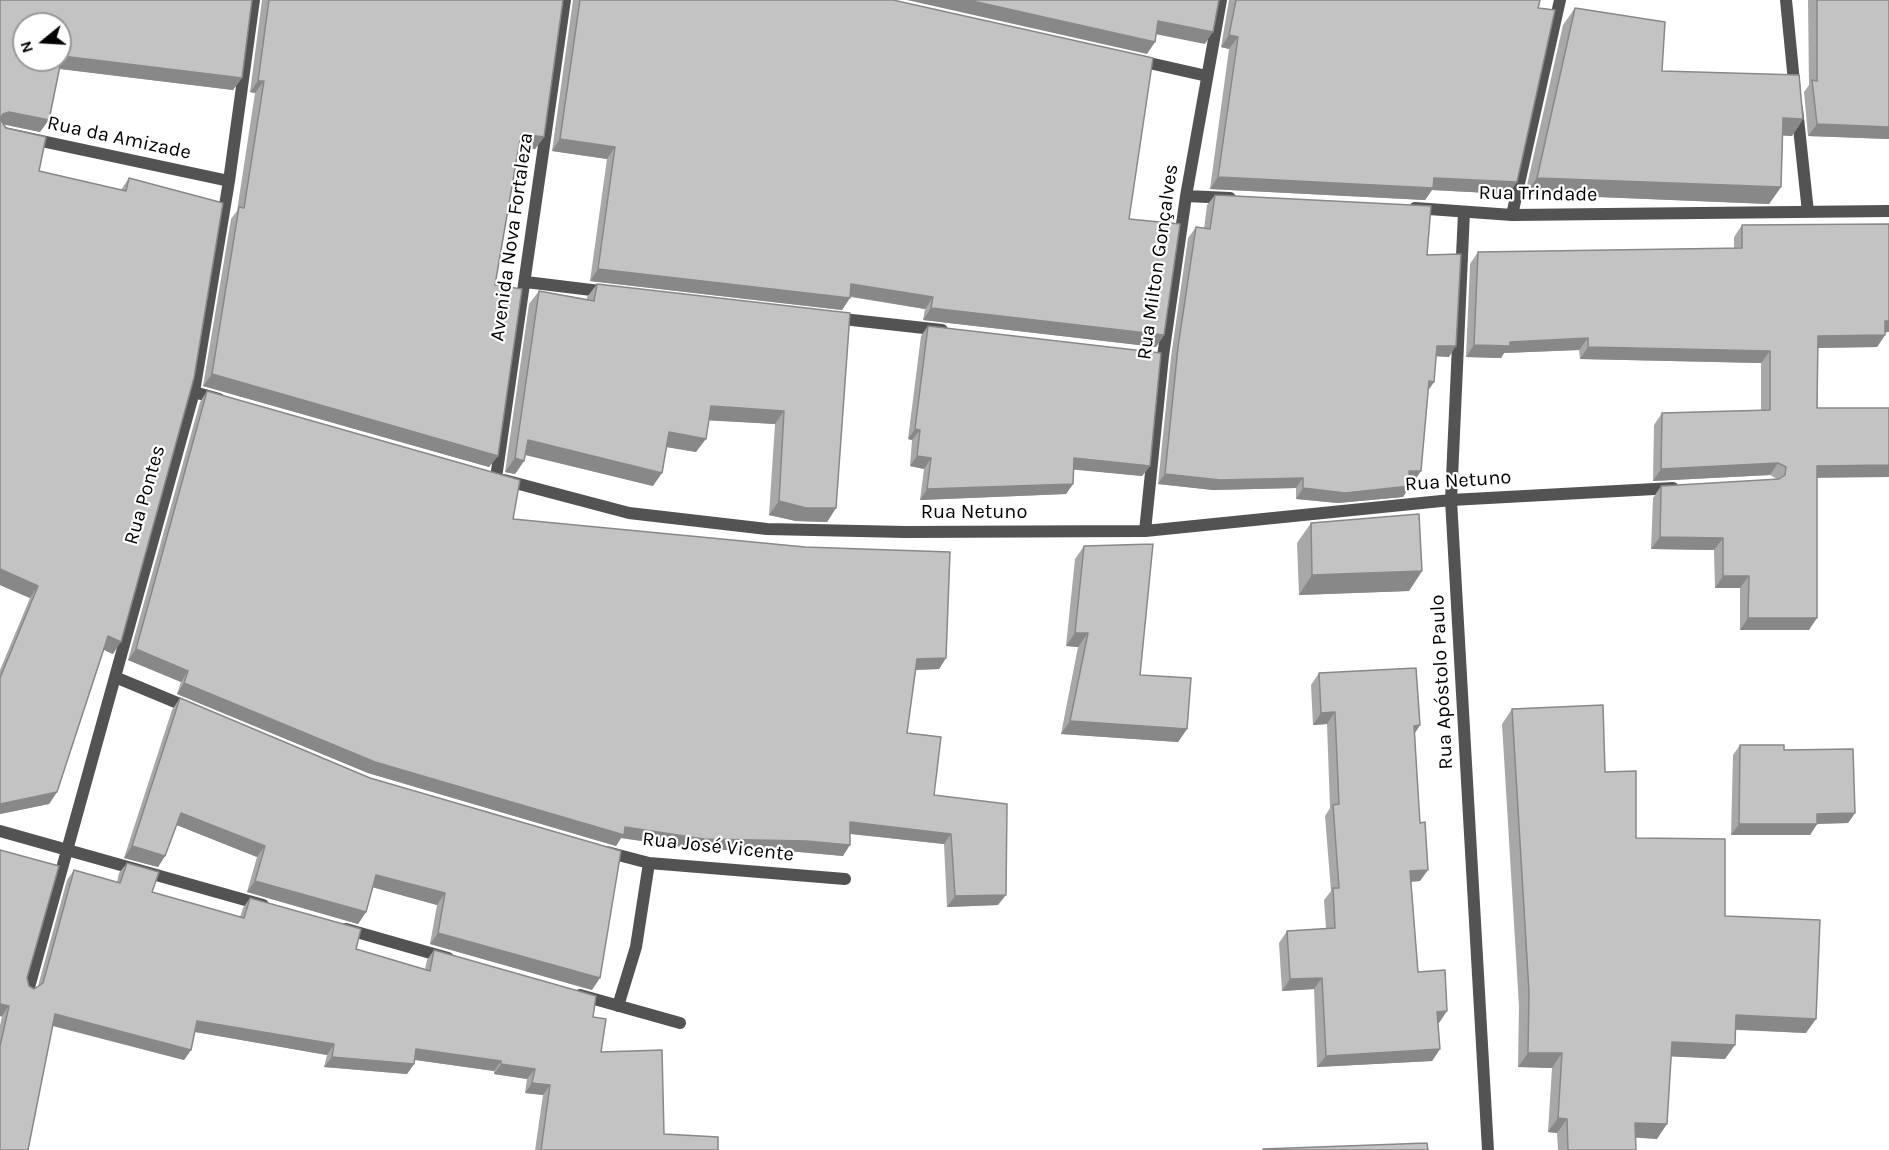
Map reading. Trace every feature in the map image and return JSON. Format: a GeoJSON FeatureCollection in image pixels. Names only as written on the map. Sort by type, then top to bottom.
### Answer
{"type":"FeatureCollection","features":[{"type":"Feature","properties":{"kind":"street","name":"Rua Pontes"},"geometry":{"type":"LineString","coordinates":[[28,992],[194,392],[229,181],[254,0]]}},
{"type":"Feature","properties":{"kind":"street","name":"Avenida Nova Fortaleza"},"geometry":{"type":"LineString","coordinates":[[490,477],[526,282],[565,0]]}},
{"type":"Feature","properties":{"kind":"street","name":"Rua Milton Gonçalves"},"geometry":{"type":"LineString","coordinates":[[1145,531],[1157,355],[1221,0]]}},
{"type":"Feature","properties":{"kind":"street"},"geometry":{"type":"LineString","coordinates":[[1512,215],[1560,0]]}},
{"type":"Feature","properties":{"kind":"street"},"geometry":{"type":"LineString","coordinates":[[1786,0],[1808,212]]}},
{"type":"Feature","properties":{"kind":"street"},"geometry":{"type":"LineString","coordinates":[[1125,58],[1207,76]]}},
{"type":"Feature","properties":{"kind":"street","name":"Rua da Amizade"},"geometry":{"type":"LineString","coordinates":[[0,132],[229,181]]}},
{"type":"Feature","properties":{"kind":"street"},"geometry":{"type":"LineString","coordinates":[[1186,196],[1246,198]]}},
{"type":"Feature","properties":{"kind":"street","name":"Rua Trindade"},"geometry":{"type":"LineString","coordinates":[[1398,206],[1512,215],[1889,211]]}},
{"type":"Feature","properties":{"kind":"street","name":"Rua Apóstolo Paulo"},"geometry":{"type":"LineString","coordinates":[[1464,212],[1451,500],[1488,1150]]}},
{"type":"Feature","properties":{"kind":"street"},"geometry":{"type":"LineString","coordinates":[[526,282],[620,293]]}},
{"type":"Feature","properties":{"kind":"street"},"geometry":{"type":"LineString","coordinates":[[821,316],[950,331]]}},
{"type":"Feature","properties":{"kind":"street"},"geometry":{"type":"LineString","coordinates":[[194,392],[228,401]]}},
{"type":"Feature","properties":{"kind":"street","name":"Rua Netuno"},"geometry":{"type":"LineString","coordinates":[[490,477],[629,513],[767,529],[1145,531],[1451,500],[1688,487]]}},
{"type":"Feature","properties":{"kind":"street"},"geometry":{"type":"LineString","coordinates":[[115,677],[202,713]]}},
{"type":"Feature","properties":{"kind":"street"},"geometry":{"type":"LineString","coordinates":[[0,831],[274,908]]}},
{"type":"Feature","properties":{"kind":"street","name":"Rua José Vicente"},"geometry":{"type":"LineString","coordinates":[[595,849],[649,863],[845,879]]}},
{"type":"Feature","properties":{"kind":"street"},"geometry":{"type":"LineString","coordinates":[[618,1006],[636,947],[649,863]]}},
{"type":"Feature","properties":{"kind":"street"},"geometry":{"type":"LineString","coordinates":[[331,924],[457,960]]}},
{"type":"Feature","properties":{"kind":"street"},"geometry":{"type":"LineString","coordinates":[[572,993],[680,1023]]}},
{"type":"Feature","properties":{"kind":"building"},"geometry":{"type":"Polygon","coordinates":[[[0,0],[252,0],[242,78],[72,57],[72,12],[12,12],[12,72],[59,72],[49,120],[9,112],[3,114],[0,119],[0,0]]]}},
{"type":"Feature","properties":{"kind":"building"},"geometry":{"type":"Polygon","coordinates":[[[269,0],[563,0],[544,137],[521,134],[495,285],[522,289],[498,456],[212,374],[239,207],[244,208],[264,81],[258,81],[269,0]]]}},
{"type":"Feature","properties":{"kind":"building"},"geometry":{"type":"Polygon","coordinates":[[[580,0],[893,0],[1153,58],[1129,219],[1180,224],[1164,335],[931,308],[933,297],[851,284],[850,298],[598,269],[615,147],[560,139],[580,0]]]}},
{"type":"Feature","properties":{"kind":"building"},"geometry":{"type":"Polygon","coordinates":[[[968,0],[1219,0],[1213,32],[1158,21],[1155,42],[968,0]]]}},
{"type":"Feature","properties":{"kind":"building"},"geometry":{"type":"Polygon","coordinates":[[[1236,0],[1540,0],[1538,8],[1555,10],[1517,182],[1434,178],[1433,188],[1218,177],[1238,37],[1229,35],[1236,0]]]}},
{"type":"Feature","properties":{"kind":"building"},"geometry":{"type":"Polygon","coordinates":[[[1817,0],[1889,0],[1889,127],[1817,124],[1812,80],[1817,81],[1817,0]]]}},
{"type":"Feature","properties":{"kind":"building"},"geometry":{"type":"Polygon","coordinates":[[[1575,8],[1665,22],[1662,71],[1799,75],[1803,119],[1783,118],[1781,187],[1537,178],[1575,8]]]}},
{"type":"Feature","properties":{"kind":"building"},"geometry":{"type":"Polygon","coordinates":[[[0,119],[6,128],[46,137],[39,171],[126,191],[129,178],[223,203],[194,378],[121,642],[108,636],[57,792],[0,804],[0,678],[38,586],[0,569],[0,119]]]}},
{"type":"Feature","properties":{"kind":"building"},"geometry":{"type":"Polygon","coordinates":[[[1215,195],[1431,206],[1427,255],[1461,254],[1456,346],[1437,346],[1434,382],[1429,381],[1421,471],[1409,471],[1410,486],[1345,493],[1303,488],[1303,478],[1220,480],[1165,474],[1178,347],[1196,227],[1210,229],[1215,195]]]}},
{"type":"Feature","properties":{"kind":"building"},"geometry":{"type":"Polygon","coordinates":[[[1889,224],[1889,321],[1885,321],[1885,335],[1818,336],[1817,408],[1889,408],[1889,465],[1817,466],[1817,618],[1748,618],[1749,576],[1723,576],[1723,538],[1660,537],[1661,486],[1779,479],[1785,475],[1786,467],[1778,463],[1661,469],[1662,413],[1770,410],[1770,351],[1588,347],[1588,338],[1510,342],[1510,346],[1474,345],[1478,252],[1742,248],[1742,225],[1889,224]]]}},
{"type":"Feature","properties":{"kind":"building"},"geometry":{"type":"Polygon","coordinates":[[[597,284],[850,313],[836,508],[806,508],[779,501],[784,411],[711,406],[706,439],[669,432],[662,473],[528,440],[524,461],[515,458],[539,291],[594,301],[597,284]]]}},
{"type":"Feature","properties":{"kind":"building"},"geometry":{"type":"Polygon","coordinates":[[[928,326],[1161,353],[1150,466],[1074,458],[1073,484],[927,489],[931,458],[917,456],[920,430],[915,429],[928,326]]]}},
{"type":"Feature","properties":{"kind":"building"},"geometry":{"type":"Polygon","coordinates":[[[207,391],[520,480],[513,519],[805,547],[950,552],[946,658],[917,659],[907,733],[941,737],[934,795],[1007,804],[1006,895],[955,896],[951,834],[850,822],[850,845],[806,841],[704,839],[625,827],[624,835],[375,762],[184,683],[188,671],[136,649],[207,391]]]}},
{"type":"Feature","properties":{"kind":"building"},"geometry":{"type":"Polygon","coordinates":[[[1419,514],[1422,571],[1312,575],[1311,523],[1419,514]]]}},
{"type":"Feature","properties":{"kind":"building"},"geometry":{"type":"Polygon","coordinates":[[[1153,544],[1140,675],[1191,678],[1187,729],[1070,721],[1088,633],[1075,633],[1084,546],[1153,544]]]}},
{"type":"Feature","properties":{"kind":"building"},"geometry":{"type":"Polygon","coordinates":[[[1416,668],[1420,725],[1414,726],[1420,823],[1425,822],[1428,870],[1410,871],[1418,972],[1445,970],[1447,1011],[1437,1012],[1440,1049],[1326,1056],[1322,978],[1290,979],[1287,931],[1335,928],[1333,888],[1339,888],[1333,805],[1339,804],[1335,712],[1321,713],[1319,673],[1416,668]]]}},
{"type":"Feature","properties":{"kind":"building"},"geometry":{"type":"Polygon","coordinates":[[[180,698],[370,778],[621,851],[600,978],[438,933],[445,893],[376,875],[366,912],[255,881],[265,846],[181,813],[165,856],[132,846],[180,698]]]}},
{"type":"Feature","properties":{"kind":"building"},"geometry":{"type":"Polygon","coordinates":[[[1603,705],[1605,772],[1636,771],[1636,838],[1725,839],[1725,916],[1820,920],[1816,1019],[1736,1015],[1735,1045],[1672,1042],[1667,1124],[1635,1123],[1636,1150],[1568,1150],[1567,1119],[1558,1118],[1562,1053],[1528,1053],[1529,992],[1512,709],[1603,705]]]}},
{"type":"Feature","properties":{"kind":"building"},"geometry":{"type":"Polygon","coordinates":[[[1740,745],[1784,745],[1784,750],[1853,749],[1855,813],[1817,814],[1817,824],[1739,824],[1740,745]]]}},
{"type":"Feature","properties":{"kind":"building"},"geometry":{"type":"Polygon","coordinates":[[[0,850],[59,866],[27,978],[29,986],[34,989],[43,983],[74,870],[120,883],[127,863],[159,872],[152,892],[244,918],[250,898],[361,929],[356,949],[430,971],[434,950],[596,996],[593,1017],[606,1019],[601,1052],[662,1050],[664,1134],[718,1137],[718,1150],[541,1150],[550,1085],[532,1083],[535,1069],[501,1064],[501,1061],[416,1049],[414,1064],[332,1057],[334,1044],[197,1021],[191,1050],[55,1014],[28,1150],[0,1150],[0,1046],[9,1006],[0,1004],[0,850]]]}},
{"type":"Feature","properties":{"kind":"building"},"geometry":{"type":"Polygon","coordinates":[[[1427,1143],[1428,1150],[1263,1150],[1263,1149],[1427,1143]]]}}]}
